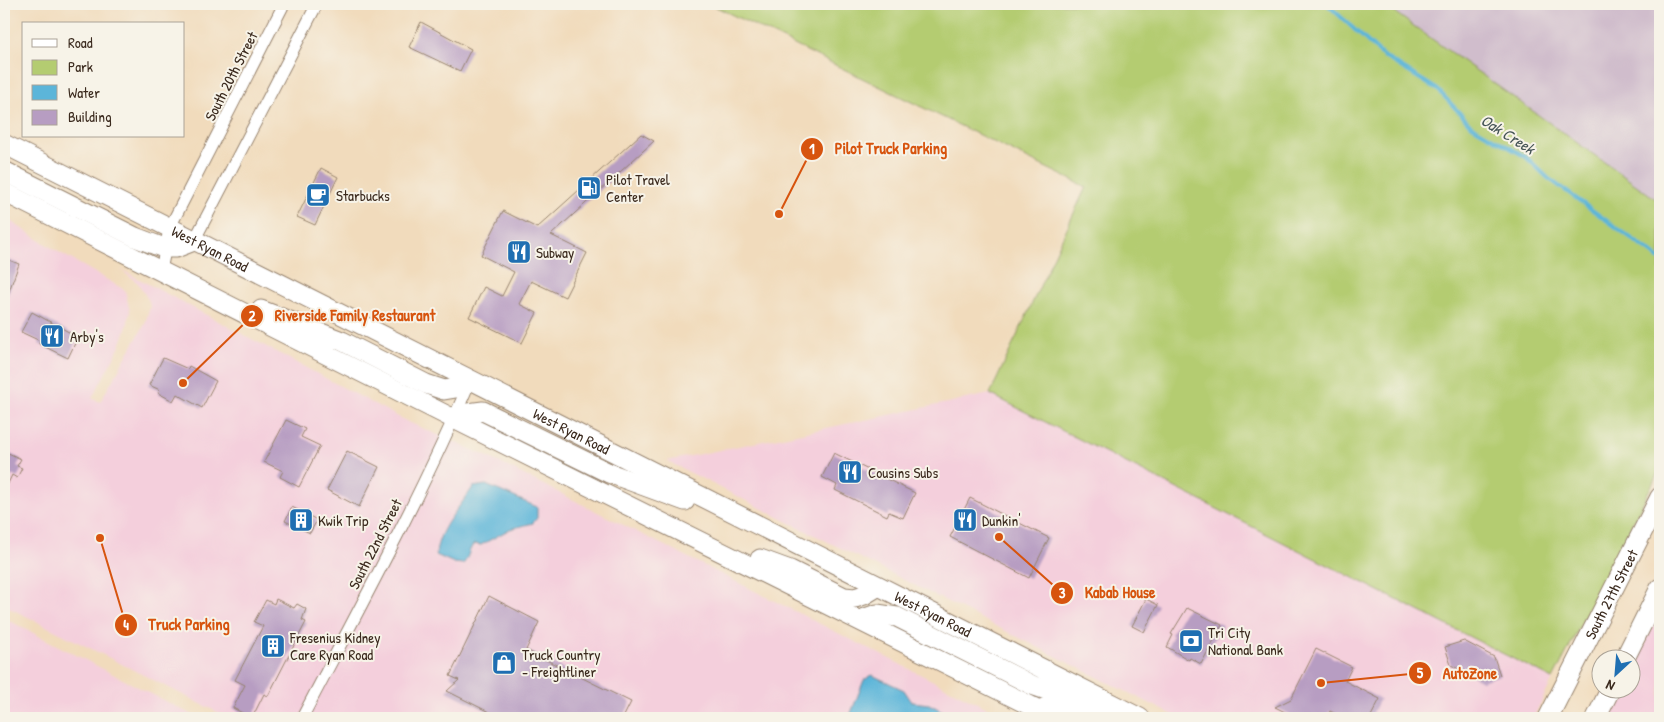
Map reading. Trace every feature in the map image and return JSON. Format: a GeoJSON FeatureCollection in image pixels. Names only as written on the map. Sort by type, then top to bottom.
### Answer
{"type":"FeatureCollection","features":[{"type":"Feature","properties":{"kind":"main road","name":"West Ryan Road"},"geometry":{"type":"LineString","coordinates":[[4,144],[732,514],[1140,718]]}},
{"type":"Feature","properties":{"kind":"main road"},"geometry":{"type":"LineString","coordinates":[[4,171],[135,237],[164,248],[176,248],[194,241]]}},
{"type":"Feature","properties":{"kind":"main road"},"geometry":{"type":"LineString","coordinates":[[4,192],[454,419],[1055,718]]}},
{"type":"Feature","properties":{"kind":"main road"},"geometry":{"type":"LineString","coordinates":[[225,304],[256,308],[342,341],[426,384],[444,390],[456,388],[470,381]]}},
{"type":"Feature","properties":{"kind":"main road"},"geometry":{"type":"LineString","coordinates":[[454,419],[468,413],[483,411],[609,473],[690,503],[732,514]]}},
{"type":"Feature","properties":{"kind":"main road","name":"South 27th Street"},"geometry":{"type":"LineString","coordinates":[[1548,718],[1660,497]]}},
{"type":"Feature","properties":{"kind":"main road"},"geometry":{"type":"LineString","coordinates":[[703,542],[739,551],[790,570],[844,597],[855,598],[877,587]]}},
{"type":"Feature","properties":{"kind":"main road"},"geometry":{"type":"LineString","coordinates":[[1629,650],[1660,588]]}},
{"type":"Feature","properties":{"kind":"main road"},"geometry":{"type":"LineString","coordinates":[[860,620],[877,614],[898,617],[1032,685],[1088,705],[1140,718]]}},
{"type":"Feature","properties":{"kind":"main road"},"geometry":{"type":"LineString","coordinates":[[1596,718],[1605,700]]}},
{"type":"Feature","properties":{"kind":"main road"},"geometry":{"type":"LineString","coordinates":[[1024,702],[1076,718]]}},
{"type":"Feature","properties":{"kind":"street","name":"South 20th Street"},"geometry":{"type":"LineString","coordinates":[[161,272],[169,229],[284,4]]}},
{"type":"Feature","properties":{"kind":"street"},"geometry":{"type":"LineString","coordinates":[[194,241],[317,4]]}},
{"type":"Feature","properties":{"kind":"street","name":"South 22nd Street"},"geometry":{"type":"LineString","coordinates":[[302,718],[454,419],[470,381]]}},
{"type":"Feature","properties":{"kind":"shaded area"},"geometry":{"type":"Polygon","coordinates":[[[1383,4],[1660,4],[1660,202],[1383,4]]]}},
{"type":"Feature","properties":{"kind":"shaded area"},"geometry":{"type":"Polygon","coordinates":[[[4,217],[55,250],[125,290],[130,312],[127,326],[120,346],[92,398],[100,402],[145,324],[150,307],[149,301],[138,283],[120,269],[406,421],[486,456],[1007,718],[229,718],[4,605],[4,217]]]}},
{"type":"Feature","properties":{"kind":"shaded area"},"geometry":{"type":"Polygon","coordinates":[[[990,394],[1553,679],[1533,718],[1179,718],[667,461],[990,394]]]}},
{"type":"Feature","properties":{"kind":"shaded area"},"geometry":{"type":"Polygon","coordinates":[[[1660,612],[1660,718],[1606,718],[1616,700],[1642,700],[1641,650],[1660,612]]]}},
{"type":"Feature","properties":{"kind":"shaded area"},"geometry":{"type":"Polygon","coordinates":[[[4,618],[198,718],[4,718],[4,618]]]}},
{"type":"Feature","properties":{"kind":"green space"},"geometry":{"type":"Polygon","coordinates":[[[710,4],[1383,4],[1660,202],[1660,469],[1553,679],[990,394],[1086,187],[710,4]]]}},
{"type":"Feature","properties":{"kind":"water"},"geometry":{"type":"Polygon","coordinates":[[[486,485],[537,507],[537,518],[533,523],[510,529],[481,545],[474,544],[463,564],[454,563],[436,555],[445,527],[473,487],[486,485]]]}},
{"type":"Feature","properties":{"kind":"water"},"geometry":{"type":"Polygon","coordinates":[[[872,675],[904,690],[912,702],[929,704],[956,718],[849,718],[864,680],[872,675]]]}},
{"type":"Feature","properties":{"kind":"building"},"geometry":{"type":"Polygon","coordinates":[[[421,22],[471,49],[460,71],[409,47],[421,22]]]}},
{"type":"Feature","properties":{"kind":"building"},"geometry":{"type":"Polygon","coordinates":[[[641,134],[654,141],[551,235],[587,253],[565,297],[531,281],[519,304],[537,313],[522,343],[469,317],[484,287],[502,296],[514,272],[481,255],[503,211],[537,228],[641,134]]]}},
{"type":"Feature","properties":{"kind":"building","name":"Starbucks"},"geometry":{"type":"Polygon","coordinates":[[[321,168],[338,177],[315,225],[297,217],[321,168]]]}},
{"type":"Feature","properties":{"kind":"building"},"geometry":{"type":"Polygon","coordinates":[[[4,258],[19,264],[5,302],[4,302],[4,258]]]}},
{"type":"Feature","properties":{"kind":"building","name":"Arby's"},"geometry":{"type":"Polygon","coordinates":[[[32,312],[78,337],[68,358],[39,344],[40,341],[21,332],[32,312]]]}},
{"type":"Feature","properties":{"kind":"building"},"geometry":{"type":"Polygon","coordinates":[[[163,358],[188,369],[189,366],[216,381],[202,408],[177,394],[173,401],[158,393],[160,390],[149,385],[163,358]]]}},
{"type":"Feature","properties":{"kind":"building","name":"Kwik Trip"},"geometry":{"type":"Polygon","coordinates":[[[286,420],[305,429],[301,437],[320,446],[299,487],[280,477],[283,471],[264,462],[286,420]]]}},
{"type":"Feature","properties":{"kind":"building"},"geometry":{"type":"Polygon","coordinates":[[[4,451],[21,459],[17,466],[22,468],[17,478],[12,475],[4,492],[4,451]]]}},
{"type":"Feature","properties":{"kind":"building","name":"Kwik Trip"},"geometry":{"type":"Polygon","coordinates":[[[347,451],[379,467],[359,507],[327,490],[347,451]]]}},
{"type":"Feature","properties":{"kind":"building"},"geometry":{"type":"Polygon","coordinates":[[[834,453],[915,493],[903,518],[889,512],[887,516],[835,490],[837,485],[822,477],[834,453]]]}},
{"type":"Feature","properties":{"kind":"building"},"geometry":{"type":"Polygon","coordinates":[[[970,498],[1049,538],[1029,578],[950,537],[970,498]]]}},
{"type":"Feature","properties":{"kind":"building","name":"Kwik Trip"},"geometry":{"type":"Polygon","coordinates":[[[292,507],[317,520],[310,533],[285,521],[292,507]]]}},
{"type":"Feature","properties":{"kind":"building","name":"Truck Country - Freightliner"},"geometry":{"type":"Polygon","coordinates":[[[489,596],[539,622],[526,650],[631,702],[623,718],[501,718],[447,691],[459,680],[450,676],[489,596]]]}},
{"type":"Feature","properties":{"kind":"building","name":"Fresenius Kidney Care Ryan Road"},"geometry":{"type":"Polygon","coordinates":[[[276,599],[294,608],[297,604],[306,609],[302,620],[306,622],[268,696],[264,694],[252,718],[233,708],[245,685],[235,680],[263,626],[254,622],[266,600],[274,604],[276,599]]]}},
{"type":"Feature","properties":{"kind":"building"},"geometry":{"type":"Polygon","coordinates":[[[1146,599],[1158,605],[1144,632],[1132,626],[1146,599]]]}},
{"type":"Feature","properties":{"kind":"building","name":"Tri City National Bank"},"geometry":{"type":"Polygon","coordinates":[[[1187,608],[1222,625],[1201,664],[1190,658],[1189,660],[1167,647],[1173,635],[1171,634],[1187,608]]]}},
{"type":"Feature","properties":{"kind":"building"},"geometry":{"type":"Polygon","coordinates":[[[1464,641],[1494,657],[1500,675],[1482,681],[1451,665],[1445,647],[1464,641]]]}},
{"type":"Feature","properties":{"kind":"building"},"geometry":{"type":"Polygon","coordinates":[[[1316,649],[1352,667],[1345,681],[1380,699],[1370,718],[1344,718],[1330,711],[1326,718],[1297,718],[1275,707],[1291,699],[1316,649]]]}},
{"type":"Feature","properties":{"kind":"waterway","name":"Oak Creek"},"geometry":{"type":"LineString","coordinates":[[1327,4],[1383,56],[1438,90],[1472,126],[1526,157],[1548,178],[1660,259]]}},
{"type":"Feature","properties":{"kind":"place","name":"Pilot Travel Center"},"geometry":{"type":"Point","coordinates":[589,188]}},
{"type":"Feature","properties":{"kind":"place","name":"Starbucks"},"geometry":{"type":"Point","coordinates":[318,195]}},
{"type":"Feature","properties":{"kind":"place","name":"Pilot Truck Parking"},"geometry":{"type":"Point","coordinates":[779,214]}},
{"type":"Feature","properties":{"kind":"place","name":"Subway"},"geometry":{"type":"Point","coordinates":[519,252]}},
{"type":"Feature","properties":{"kind":"place","name":"Arby's"},"geometry":{"type":"Point","coordinates":[52,336]}},
{"type":"Feature","properties":{"kind":"place","name":"Riverside Family Restaurant"},"geometry":{"type":"Point","coordinates":[183,383]}},
{"type":"Feature","properties":{"kind":"place","name":"Cousins Subs"},"geometry":{"type":"Point","coordinates":[850,472]}},
{"type":"Feature","properties":{"kind":"place","name":"Kwik Trip"},"geometry":{"type":"Point","coordinates":[301,520]}},
{"type":"Feature","properties":{"kind":"place","name":"Dunkin'"},"geometry":{"type":"Point","coordinates":[965,520]}},
{"type":"Feature","properties":{"kind":"place","name":"Kabab House"},"geometry":{"type":"Point","coordinates":[999,537]}},
{"type":"Feature","properties":{"kind":"place","name":"Truck Parking"},"geometry":{"type":"Point","coordinates":[100,538]}},
{"type":"Feature","properties":{"kind":"place","name":"Tri City National Bank"},"geometry":{"type":"Point","coordinates":[1191,641]}},
{"type":"Feature","properties":{"kind":"place","name":"Fresenius Kidney Care Ryan Road"},"geometry":{"type":"Point","coordinates":[273,646]}},
{"type":"Feature","properties":{"kind":"place","name":"Truck Country - Freightliner"},"geometry":{"type":"Point","coordinates":[504,663]}},
{"type":"Feature","properties":{"kind":"place","name":"AutoZone"},"geometry":{"type":"Point","coordinates":[1321,683]}}]}
